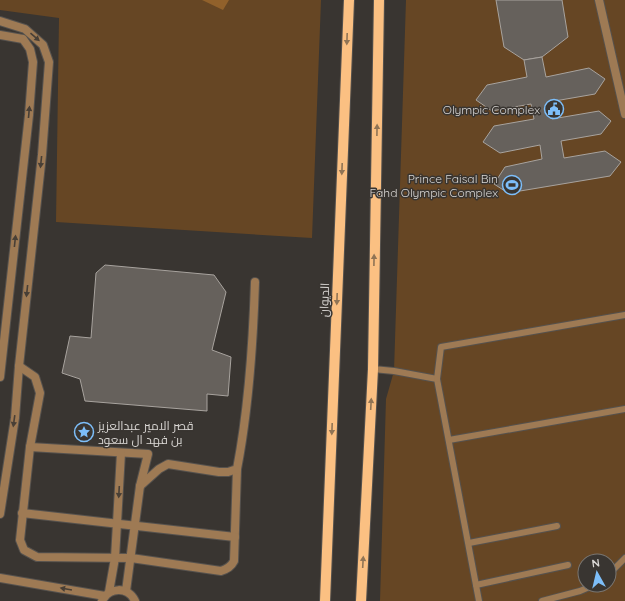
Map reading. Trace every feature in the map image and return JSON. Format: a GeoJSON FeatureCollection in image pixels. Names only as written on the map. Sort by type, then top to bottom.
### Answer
{"type":"FeatureCollection","features":[{"type":"Feature","properties":{"kind":"main road","name":"الديوان"},"geometry":{"type":"LineString","coordinates":[[325,601],[349,0]]}},
{"type":"Feature","properties":{"kind":"main road"},"geometry":{"type":"LineString","coordinates":[[361,601],[373,369],[379,0]]}},
{"type":"Feature","properties":{"kind":"street"},"geometry":{"type":"LineString","coordinates":[[599,0],[625,114]]}},
{"type":"Feature","properties":{"kind":"street"},"geometry":{"type":"LineString","coordinates":[[0,21],[25,29],[44,45],[49,62],[42,154],[19,366],[15,418],[0,514]]}},
{"type":"Feature","properties":{"kind":"street"},"geometry":{"type":"LineString","coordinates":[[0,35],[23,39],[30,49],[33,62],[28,123],[0,377]]}},
{"type":"Feature","properties":{"kind":"street"},"geometry":{"type":"LineString","coordinates":[[19,366],[35,377],[40,393],[30,447],[22,513],[20,540],[24,550],[37,557],[131,558],[221,571],[227,569],[234,560],[237,469],[253,347],[255,282]]}},
{"type":"Feature","properties":{"kind":"street"},"geometry":{"type":"LineString","coordinates":[[30,447],[148,454],[140,486],[126,591]]}},
{"type":"Feature","properties":{"kind":"street"},"geometry":{"type":"LineString","coordinates":[[105,596],[115,558],[121,453]]}},
{"type":"Feature","properties":{"kind":"street"},"geometry":{"type":"LineString","coordinates":[[140,486],[159,468],[168,464],[219,472],[228,472],[237,469]]}},
{"type":"Feature","properties":{"kind":"street"},"geometry":{"type":"LineString","coordinates":[[22,513],[235,537]]}},
{"type":"Feature","properties":{"kind":"street"},"geometry":{"type":"LineString","coordinates":[[0,578],[105,596],[118,589],[126,591],[133,596],[135,601]]}},
{"type":"Feature","properties":{"kind":"lane"},"geometry":{"type":"LineString","coordinates":[[479,601],[437,379],[441,348],[625,315]]}},
{"type":"Feature","properties":{"kind":"lane"},"geometry":{"type":"LineString","coordinates":[[373,369],[394,371],[437,379]]}},
{"type":"Feature","properties":{"kind":"lane"},"geometry":{"type":"LineString","coordinates":[[449,440],[625,409]]}},
{"type":"Feature","properties":{"kind":"lane"},"geometry":{"type":"LineString","coordinates":[[469,543],[557,526]]}},
{"type":"Feature","properties":{"kind":"lane"},"geometry":{"type":"LineString","coordinates":[[617,566],[625,558]]}},
{"type":"Feature","properties":{"kind":"lane"},"geometry":{"type":"LineString","coordinates":[[476,585],[568,565]]}},
{"type":"Feature","properties":{"kind":"lane"},"geometry":{"type":"LineString","coordinates":[[542,601],[577,593]]}},
{"type":"Feature","properties":{"kind":"shaded area"},"geometry":{"type":"Polygon","coordinates":[[[0,0],[321,0],[312,238],[56,222],[59,18],[0,10],[0,0]]]}},
{"type":"Feature","properties":{"kind":"shaded area"},"geometry":{"type":"Polygon","coordinates":[[[202,0],[229,0],[223,10],[202,0]]]}},
{"type":"Feature","properties":{"kind":"shaded area","name":"Prince Faisal Bin Fahd Olympic Complex"},"geometry":{"type":"Polygon","coordinates":[[[406,0],[625,0],[625,601],[380,601],[386,399],[394,371],[406,0]]]}},
{"type":"Feature","properties":{"kind":"building"},"geometry":{"type":"Polygon","coordinates":[[[496,0],[562,0],[568,37],[542,57],[524,60],[504,47],[496,0]]]}},
{"type":"Feature","properties":{"kind":"building"},"geometry":{"type":"Polygon","coordinates":[[[542,57],[546,77],[589,68],[605,79],[595,94],[549,102],[552,119],[599,111],[611,121],[601,134],[561,141],[564,158],[605,151],[621,162],[610,176],[508,193],[494,184],[505,167],[542,159],[540,145],[500,153],[483,142],[494,126],[534,119],[531,104],[492,111],[476,100],[487,85],[527,77],[524,60],[542,57]]]}},
{"type":"Feature","properties":{"kind":"building"},"geometry":{"type":"Polygon","coordinates":[[[105,265],[214,275],[226,292],[212,350],[231,357],[228,396],[207,394],[207,411],[85,401],[80,379],[62,373],[70,336],[91,338],[96,273],[105,265]]]}},
{"type":"Feature","properties":{"kind":"place","name":"Olympic Complex"},"geometry":{"type":"Point","coordinates":[554,109]}},
{"type":"Feature","properties":{"kind":"place","name":"Prince Faisal Bin Fahd Olympic Complex"},"geometry":{"type":"Point","coordinates":[512,185]}},
{"type":"Feature","properties":{"kind":"place","name":"قصر الامير عبدالعزيز بن فهد ال سعود"},"geometry":{"type":"Point","coordinates":[84,432]}}]}
